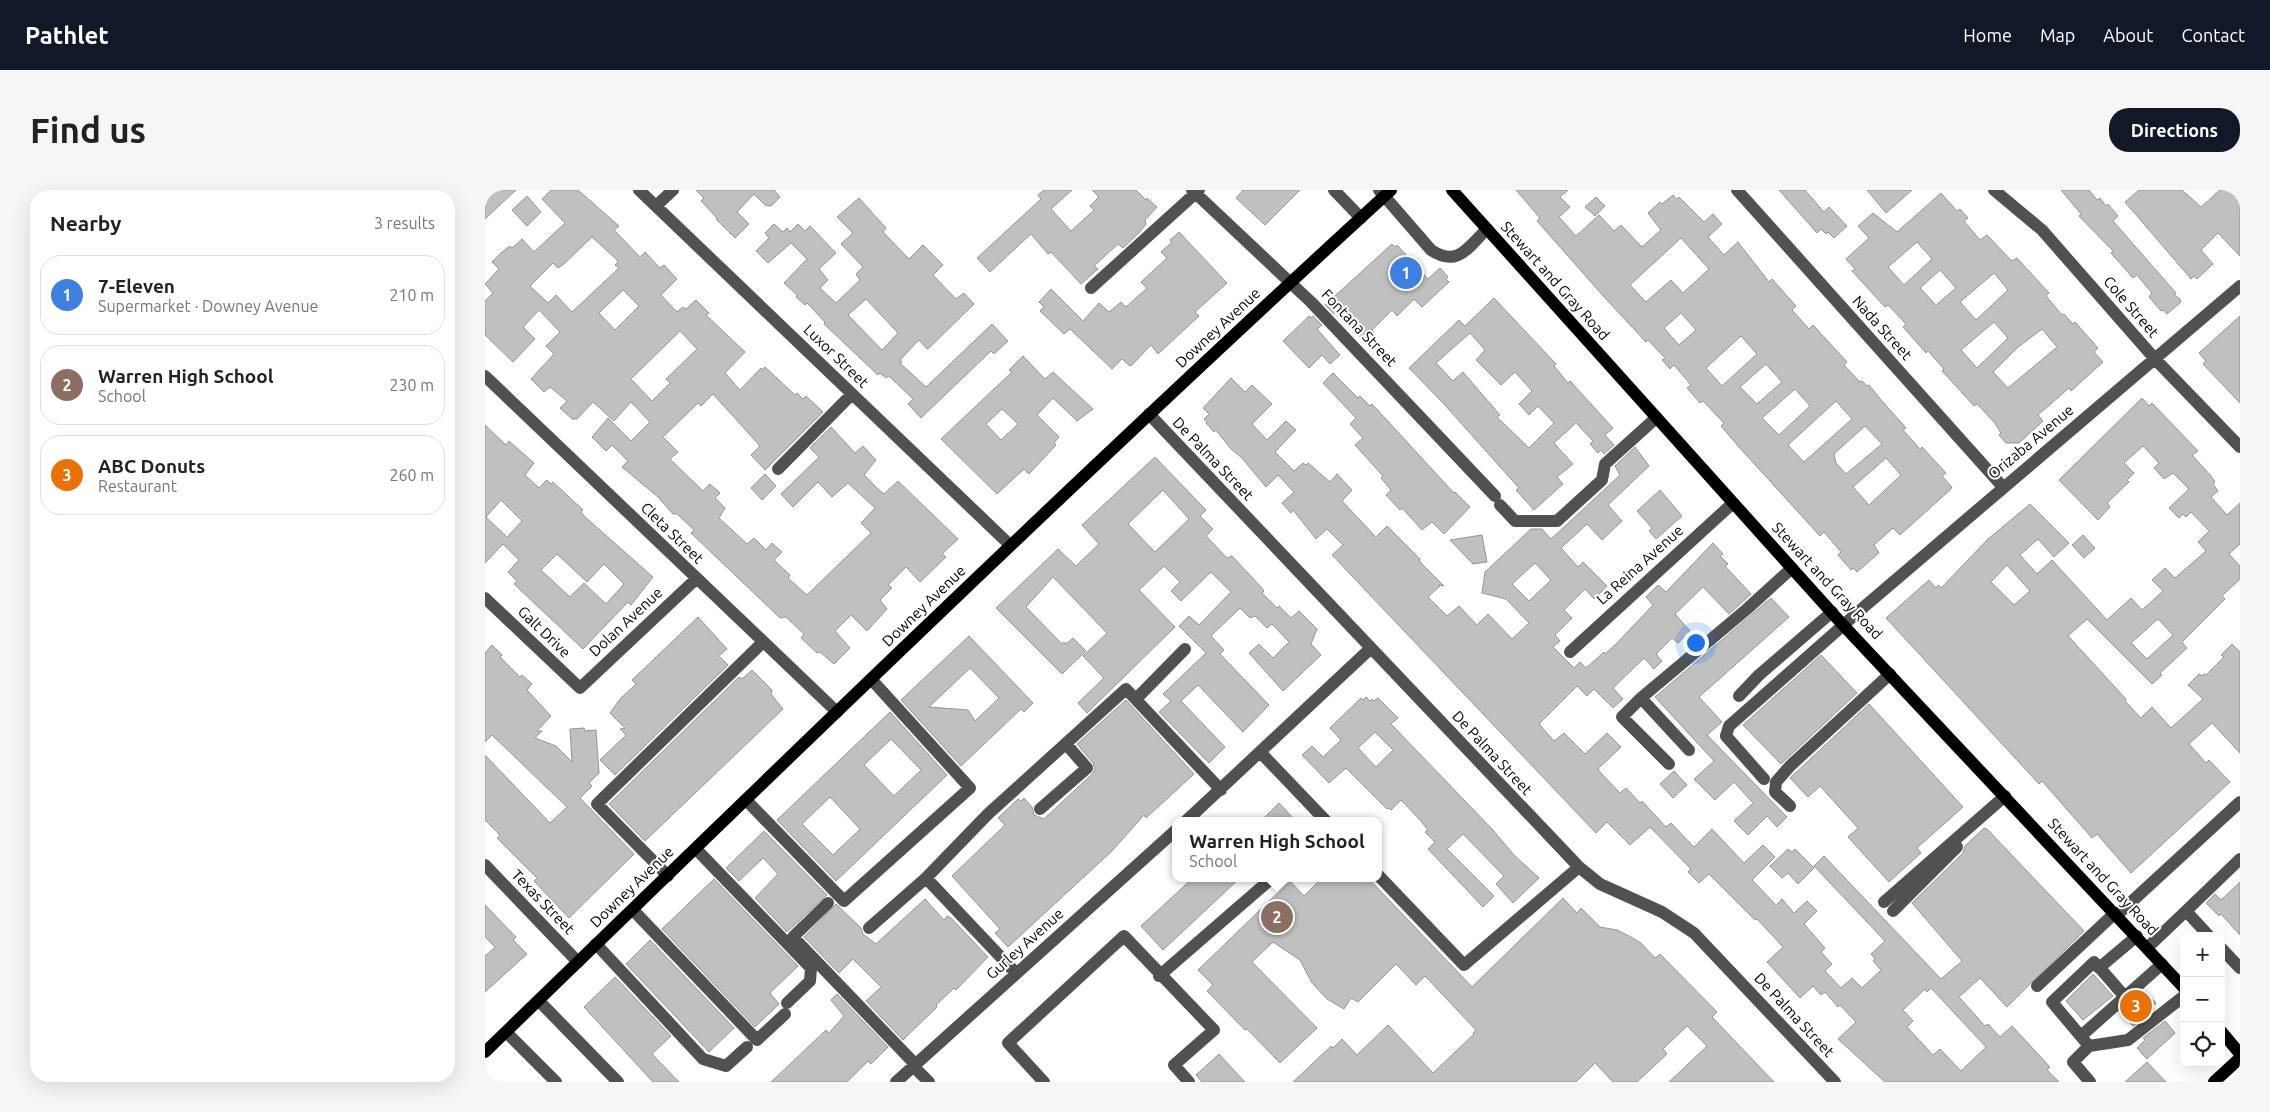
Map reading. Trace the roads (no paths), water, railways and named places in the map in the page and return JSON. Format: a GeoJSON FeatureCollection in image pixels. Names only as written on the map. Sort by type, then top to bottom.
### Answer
{"type":"FeatureCollection","features":[{"type":"Feature","properties":{"kind":"main road","name":"Stewart and Gray Road"},"geometry":{"type":"LineString","coordinates":[[1453,190],[1843,625],[2180,984]]}},
{"type":"Feature","properties":{"kind":"main road","name":"Downey Avenue"},"geometry":{"type":"LineString","coordinates":[[485,1051],[1010,546],[1149,414],[1361,218],[1385,192]]}},
{"type":"Feature","properties":{"kind":"main road"},"geometry":{"type":"LineString","coordinates":[[2214,1082],[2240,1056],[2225,1036]]}},
{"type":"Feature","properties":{"kind":"street","name":"Luxor Street"},"geometry":{"type":"LineString","coordinates":[[639,190],[1010,546]]}},
{"type":"Feature","properties":{"kind":"street"},"geometry":{"type":"LineString","coordinates":[[656,206],[673,190]]}},
{"type":"Feature","properties":{"kind":"street"},"geometry":{"type":"LineString","coordinates":[[1334,190],[1361,218]]}},
{"type":"Feature","properties":{"kind":"street","name":"Nada Street"},"geometry":{"type":"LineString","coordinates":[[1737,190],[2003,487]]}},
{"type":"Feature","properties":{"kind":"street","name":"Cole Street"},"geometry":{"type":"LineString","coordinates":[[1995,190],[2042,230],[2155,359],[2240,448]]}},
{"type":"Feature","properties":{"kind":"street"},"geometry":{"type":"LineString","coordinates":[[1091,288],[1196,191]]}},
{"type":"Feature","properties":{"kind":"street","name":"Fontana Street"},"geometry":{"type":"LineString","coordinates":[[1196,191],[1311,302],[1515,521],[1557,521],[1602,480],[1605,464],[1656,418]]}},
{"type":"Feature","properties":{"kind":"street"},"geometry":{"type":"LineString","coordinates":[[1385,192],[1431,250],[1442,257],[1451,259],[1459,255],[1487,229]]}},
{"type":"Feature","properties":{"kind":"street","name":"Orizaba Avenue"},"geometry":{"type":"LineString","coordinates":[[1764,778],[1726,736],[1729,726],[2003,487],[2240,286]]}},
{"type":"Feature","properties":{"kind":"street","name":"Cleta Street"},"geometry":{"type":"LineString","coordinates":[[485,376],[837,712]]}},
{"type":"Feature","properties":{"kind":"street"},"geometry":{"type":"LineString","coordinates":[[778,469],[852,394]]}},
{"type":"Feature","properties":{"kind":"street","name":"De Palma Street"},"geometry":{"type":"LineString","coordinates":[[1149,414],[1579,867],[1600,884],[1662,912],[1694,933],[1835,1082]]}},
{"type":"Feature","properties":{"kind":"street","name":"La Reina Avenue"},"geometry":{"type":"LineString","coordinates":[[1570,652],[1733,503]]}},
{"type":"Feature","properties":{"kind":"street"},"geometry":{"type":"LineString","coordinates":[[1669,764],[1622,717],[1641,698],[1747,609],[1792,568]]}},
{"type":"Feature","properties":{"kind":"street","name":"Dolan Avenue"},"geometry":{"type":"LineString","coordinates":[[580,688],[696,579]]}},
{"type":"Feature","properties":{"kind":"street","name":"Galt Drive"},"geometry":{"type":"LineString","coordinates":[[485,598],[580,688]]}},
{"type":"Feature","properties":{"kind":"street"},"geometry":{"type":"LineString","coordinates":[[1739,696],[1759,675],[1832,612]]}},
{"type":"Feature","properties":{"kind":"street"},"geometry":{"type":"LineString","coordinates":[[668,876],[597,804],[763,642]]}},
{"type":"Feature","properties":{"kind":"street"},"geometry":{"type":"LineString","coordinates":[[1191,817],[1371,648]]}},
{"type":"Feature","properties":{"kind":"street"},"geometry":{"type":"LineString","coordinates":[[1136,699],[1185,649]]}},
{"type":"Feature","properties":{"kind":"street"},"geometry":{"type":"LineString","coordinates":[[1790,806],[1775,792],[1776,782],[1790,766],[1890,674]]}},
{"type":"Feature","properties":{"kind":"street"},"geometry":{"type":"LineString","coordinates":[[747,801],[844,901],[970,788],[871,679]]}},
{"type":"Feature","properties":{"kind":"street"},"geometry":{"type":"LineString","coordinates":[[869,928],[926,878],[988,814],[1126,689],[1221,790]]}},
{"type":"Feature","properties":{"kind":"street"},"geometry":{"type":"LineString","coordinates":[[1641,698],[1689,750]]}},
{"type":"Feature","properties":{"kind":"street"},"geometry":{"type":"LineString","coordinates":[[1040,809],[1087,768],[1066,744]]}},
{"type":"Feature","properties":{"kind":"street"},"geometry":{"type":"LineString","coordinates":[[1261,753],[1322,817]]}},
{"type":"Feature","properties":{"kind":"street"},"geometry":{"type":"LineString","coordinates":[[1889,906],[1948,856],[2007,798]]}},
{"type":"Feature","properties":{"kind":"street"},"geometry":{"type":"LineString","coordinates":[[2037,986],[2240,802]]}},
{"type":"Feature","properties":{"kind":"street","name":"Gurley Avenue"},"geometry":{"type":"LineString","coordinates":[[896,1082],[1172,834]]}},
{"type":"Feature","properties":{"kind":"street"},"geometry":{"type":"LineString","coordinates":[[633,910],[757,1040],[810,981],[811,968],[696,848]]}},
{"type":"Feature","properties":{"kind":"street"},"geometry":{"type":"LineString","coordinates":[[2147,948],[2240,859]]}},
{"type":"Feature","properties":{"kind":"street","name":"Texas Street"},"geometry":{"type":"LineString","coordinates":[[485,865],[578,962]]}},
{"type":"Feature","properties":{"kind":"street"},"geometry":{"type":"LineString","coordinates":[[1382,879],[1464,965],[1579,867]]}},
{"type":"Feature","properties":{"kind":"street"},"geometry":{"type":"LineString","coordinates":[[926,878],[1016,973]]}},
{"type":"Feature","properties":{"kind":"street"},"geometry":{"type":"LineString","coordinates":[[1159,976],[1267,882]]}},
{"type":"Feature","properties":{"kind":"street"},"geometry":{"type":"LineString","coordinates":[[828,903],[793,937],[929,1082]]}},
{"type":"Feature","properties":{"kind":"street"},"geometry":{"type":"LineString","coordinates":[[2186,911],[2205,932]]}},
{"type":"Feature","properties":{"kind":"street"},"geometry":{"type":"LineString","coordinates":[[1043,1082],[1008,1043],[1123,936],[1159,976],[1214,1030],[1174,1065],[1189,1082]]}},
{"type":"Feature","properties":{"kind":"street"},"geometry":{"type":"LineString","coordinates":[[2099,967],[2137,936]]}},
{"type":"Feature","properties":{"kind":"street"},"geometry":{"type":"LineString","coordinates":[[596,944],[703,1059],[727,1066],[747,1047]]}},
{"type":"Feature","properties":{"kind":"street"},"geometry":{"type":"LineString","coordinates":[[2225,952],[2240,968]]}},
{"type":"Feature","properties":{"kind":"street"},"geometry":{"type":"LineString","coordinates":[[2085,1041],[2052,1002],[2094,962],[2125,997]]}},
{"type":"Feature","properties":{"kind":"street"},"geometry":{"type":"LineString","coordinates":[[2090,1082],[2073,1062],[2085,1041],[2125,997],[2162,964]]}},
{"type":"Feature","properties":{"kind":"street"},"geometry":{"type":"LineString","coordinates":[[2085,1041],[2128,1040],[2180,999]]}},
{"type":"Feature","properties":{"kind":"street"},"geometry":{"type":"LineString","coordinates":[[539,1001],[618,1082]]}},
{"type":"Feature","properties":{"kind":"street"},"geometry":{"type":"LineString","coordinates":[[506,1032],[556,1082]]}},
{"type":"Feature","properties":{"kind":"place","name":"7-Eleven"},"geometry":{"type":"Point","coordinates":[1406,273]}},
{"type":"Feature","properties":{"kind":"place","name":"Warren High School"},"geometry":{"type":"Point","coordinates":[1277,917]}},
{"type":"Feature","properties":{"kind":"place","name":"ABC Donuts"},"geometry":{"type":"Point","coordinates":[2136,1006]}}]}
